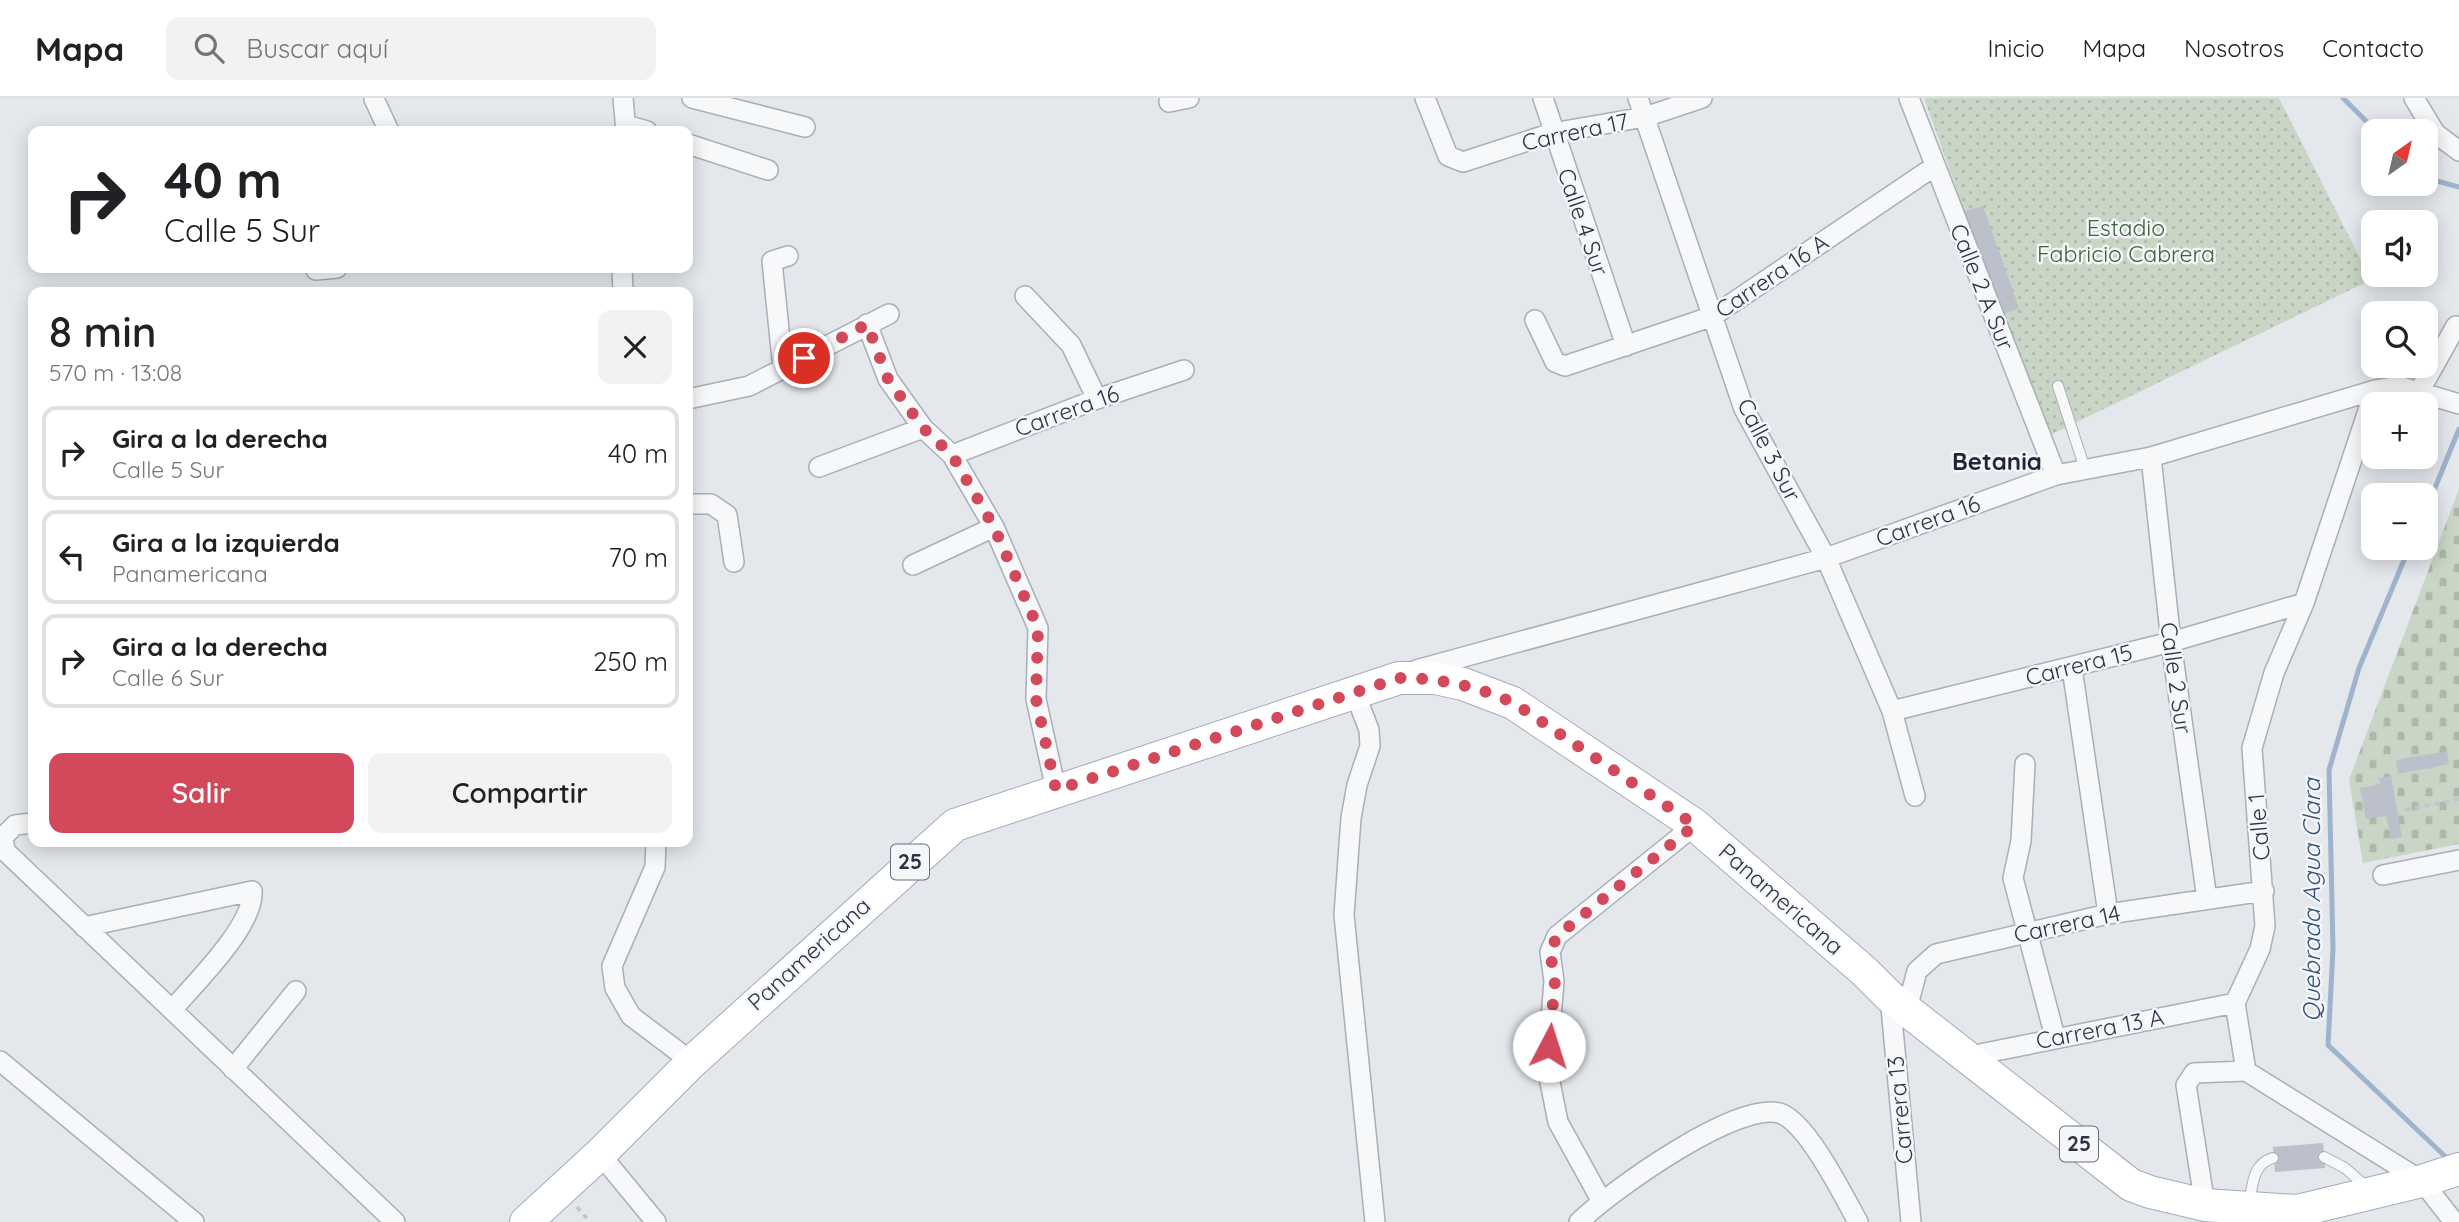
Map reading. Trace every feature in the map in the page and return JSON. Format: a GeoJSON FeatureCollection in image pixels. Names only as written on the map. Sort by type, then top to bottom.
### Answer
{"type":"FeatureCollection","features":[{"type":"Feature","properties":{"kind":"main road","name":"Panamericana"},"geometry":{"type":"LineString","coordinates":[[526,1222],[600,1154],[691,1062],[954,825],[1399,678],[1435,678],[1464,684],[1514,703],[1695,825],[1898,1003],[2131,1185],[2205,1205],[2297,1211],[2439,1175]]}},
{"type":"Feature","properties":{"kind":"street"},"geometry":{"type":"LineString","coordinates":[[623,98],[626,126]]}},
{"type":"Feature","properties":{"kind":"street"},"geometry":{"type":"LineString","coordinates":[[692,98],[805,127]]}},
{"type":"Feature","properties":{"kind":"street"},"geometry":{"type":"LineString","coordinates":[[1169,102],[1189,98]]}},
{"type":"Feature","properties":{"kind":"street","name":"Carrera 17"},"geometry":{"type":"LineString","coordinates":[[1425,98],[1448,156],[1463,162],[1552,133],[1645,117],[1702,98]]}},
{"type":"Feature","properties":{"kind":"street","name":"Calle 4 Sur"},"geometry":{"type":"LineString","coordinates":[[1543,98],[1552,133],[1626,346]]}},
{"type":"Feature","properties":{"kind":"street","name":"Calle 3 Sur"},"geometry":{"type":"LineString","coordinates":[[1638,98],[1744,409],[1826,558],[1892,712],[1915,796]]}},
{"type":"Feature","properties":{"kind":"street","name":"Calle 2 A Sur"},"geometry":{"type":"LineString","coordinates":[[1909,98],[2056,475]]}},
{"type":"Feature","properties":{"kind":"street"},"geometry":{"type":"LineString","coordinates":[[2414,98],[2435,133],[2459,151]]}},
{"type":"Feature","properties":{"kind":"street"},"geometry":{"type":"LineString","coordinates":[[374,99],[387,126]]}},
{"type":"Feature","properties":{"kind":"street"},"geometry":{"type":"LineString","coordinates":[[693,146],[768,170]]}},
{"type":"Feature","properties":{"kind":"street","name":"Carrera 16 A"},"geometry":{"type":"LineString","coordinates":[[1535,320],[1555,362],[1565,366],[1713,316],[1934,166]]}},
{"type":"Feature","properties":{"kind":"street"},"geometry":{"type":"LineString","coordinates":[[780,259],[783,369]]}},
{"type":"Feature","properties":{"kind":"street"},"geometry":{"type":"LineString","coordinates":[[1025,296],[1071,345],[1097,398]]}},
{"type":"Feature","properties":{"kind":"street"},"geometry":{"type":"LineString","coordinates":[[693,398],[749,386],[888,314]]}},
{"type":"Feature","properties":{"kind":"street"},"geometry":{"type":"LineString","coordinates":[[867,324],[888,379],[923,428],[952,455],[994,527],[1038,628],[1036,699],[1056,790]]}},
{"type":"Feature","properties":{"kind":"street"},"geometry":{"type":"LineString","coordinates":[[2419,392],[2456,326]]}},
{"type":"Feature","properties":{"kind":"street","name":"Carrera 16"},"geometry":{"type":"LineString","coordinates":[[952,455],[1097,398],[1184,370]]}},
{"type":"Feature","properties":{"kind":"street","name":"Carrera 16"},"geometry":{"type":"LineString","coordinates":[[1399,678],[1421,667],[1826,558],[2056,475],[2151,457],[2375,390],[2399,386],[2419,392]]}},
{"type":"Feature","properties":{"kind":"street","name":"Calle 1"},"geometry":{"type":"LineString","coordinates":[[2235,1003],[2260,949],[2265,926],[2252,748],[2274,673],[2304,603],[2375,390]]}},
{"type":"Feature","properties":{"kind":"street"},"geometry":{"type":"LineString","coordinates":[[819,467],[923,428]]}},
{"type":"Feature","properties":{"kind":"street","name":"Calle 2 Sur"},"geometry":{"type":"LineString","coordinates":[[2151,457],[2171,642],[2207,899]]}},
{"type":"Feature","properties":{"kind":"street"},"geometry":{"type":"LineString","coordinates":[[693,505],[712,504],[727,515],[734,562]]}},
{"type":"Feature","properties":{"kind":"street"},"geometry":{"type":"LineString","coordinates":[[913,565],[994,527]]}},
{"type":"Feature","properties":{"kind":"street","name":"Carrera 15"},"geometry":{"type":"LineString","coordinates":[[1892,712],[2171,642],[2304,603]]}},
{"type":"Feature","properties":{"kind":"street"},"geometry":{"type":"LineString","coordinates":[[2072,667],[2108,914]]}},
{"type":"Feature","properties":{"kind":"street"},"geometry":{"type":"LineString","coordinates":[[1355,693],[1369,730],[1370,746],[1357,785],[1351,818],[1344,915],[1375,1222]]}},
{"type":"Feature","properties":{"kind":"street"},"geometry":{"type":"LineString","coordinates":[[2025,764],[2021,841],[2013,878],[2055,1037]]}},
{"type":"Feature","properties":{"kind":"street"},"geometry":{"type":"LineString","coordinates":[[28,824],[15,825],[3,837],[5,851],[395,1222]]}},
{"type":"Feature","properties":{"kind":"street"},"geometry":{"type":"LineString","coordinates":[[1601,1200],[1558,1122],[1552,1095],[1547,1067],[1555,981],[1550,952],[1552,944],[1557,936],[1695,825]]}},
{"type":"Feature","properties":{"kind":"street"},"geometry":{"type":"LineString","coordinates":[[656,847],[655,867],[612,966],[615,988],[631,1016],[691,1062]]}},
{"type":"Feature","properties":{"kind":"street"},"geometry":{"type":"LineString","coordinates":[[2384,875],[2459,860]]}},
{"type":"Feature","properties":{"kind":"street"},"geometry":{"type":"LineString","coordinates":[[84,927],[251,891],[253,902],[229,942],[172,1010]]}},
{"type":"Feature","properties":{"kind":"street","name":"Carrera 14"},"geometry":{"type":"LineString","coordinates":[[1898,1003],[1924,961],[1936,954],[2025,931],[2108,914],[2264,891]]}},
{"type":"Feature","properties":{"kind":"street"},"geometry":{"type":"LineString","coordinates":[[233,1069],[296,991]]}},
{"type":"Feature","properties":{"kind":"street","name":"Carrera 13"},"geometry":{"type":"LineString","coordinates":[[1898,1003],[1911,1222]]}},
{"type":"Feature","properties":{"kind":"street"},"geometry":{"type":"LineString","coordinates":[[2235,1003],[2246,1071]]}},
{"type":"Feature","properties":{"kind":"street","name":"Carrera 13 A"},"geometry":{"type":"LineString","coordinates":[[1965,1057],[2235,1003]]}},
{"type":"Feature","properties":{"kind":"street"},"geometry":{"type":"LineString","coordinates":[[0,1060],[194,1222]]}},
{"type":"Feature","properties":{"kind":"street"},"geometry":{"type":"LineString","coordinates":[[2205,1205],[2186,1085],[2194,1073],[2246,1071],[2439,1175],[2454,1222]]}},
{"type":"Feature","properties":{"kind":"street"},"geometry":{"type":"LineString","coordinates":[[1579,1222],[1601,1200],[1691,1143],[1738,1117],[1761,1112],[1782,1114],[1814,1144],[1858,1222]]}},
{"type":"Feature","properties":{"kind":"street"},"geometry":{"type":"LineString","coordinates":[[600,1154],[656,1222]]}},
{"type":"Feature","properties":{"kind":"lane"},"geometry":{"type":"LineString","coordinates":[[2058,386],[2085,469]]}},
{"type":"Feature","properties":{"kind":"lane"},"geometry":{"type":"LineString","coordinates":[[2324,1157],[2345,1168],[2374,1193]]}},
{"type":"Feature","properties":{"kind":"lane"},"geometry":{"type":"LineString","coordinates":[[2249,1208],[2257,1169],[2264,1161],[2273,1158]]}},
{"type":"Feature","properties":{"kind":"path"},"geometry":{"type":"LineString","coordinates":[[2404,810],[2459,799]]}},
{"type":"Feature","properties":{"kind":"green space","name":"Estadio Fabricio Cabrera"},"geometry":{"type":"Polygon","coordinates":[[[1924,98],[2279,98],[2361,260],[2361,285],[2050,435],[2043,430],[1924,98]]]}},
{"type":"Feature","properties":{"kind":"green space"},"geometry":{"type":"Polygon","coordinates":[[[2459,489],[2459,844],[2363,863],[2349,780],[2432,560],[2438,560],[2438,545],[2459,489]]]}},
{"type":"Feature","properties":{"kind":"building"},"geometry":{"type":"Polygon","coordinates":[[[1983,206],[2019,308],[2002,315],[1965,211],[1983,206]]]}},
{"type":"Feature","properties":{"kind":"building"},"geometry":{"type":"Polygon","coordinates":[[[2447,751],[2449,764],[2398,774],[2396,760],[2447,751]]]}},
{"type":"Feature","properties":{"kind":"building"},"geometry":{"type":"Polygon","coordinates":[[[2391,776],[2402,837],[2391,839],[2386,816],[2366,819],[2360,788],[2380,784],[2379,778],[2391,776]]]}},
{"type":"Feature","properties":{"kind":"building"},"geometry":{"type":"Polygon","coordinates":[[[2323,1143],[2325,1168],[2275,1172],[2273,1147],[2323,1143]]]}},
{"type":"Feature","properties":{"kind":"waterway","name":"Quebrada Agua Clara"},"geometry":{"type":"LineString","coordinates":[[2343,98],[2364,119]]}},
{"type":"Feature","properties":{"kind":"waterway","name":"Quebrada Agua Clara"},"geometry":{"type":"LineString","coordinates":[[2438,181],[2459,187]]}},
{"type":"Feature","properties":{"kind":"waterway","name":"Quebrada Agua Clara"},"geometry":{"type":"LineString","coordinates":[[2437,483],[2459,429]]}},
{"type":"Feature","properties":{"kind":"waterway","name":"Quebrada Agua Clara"},"geometry":{"type":"LineString","coordinates":[[2404,560],[2359,668],[2329,770],[2333,949],[2328,1045],[2451,1162]]}},
{"type":"Feature","properties":{"kind":"district","name":"Betania"},"geometry":{"type":"Point","coordinates":[1997,462]}},
{"type":"Feature","properties":{"kind":"route"},"geometry":{"type":"LineString","coordinates":[[804,358],[867,324],[888,379],[923,428],[952,455],[994,527],[1038,628],[1037,709],[1056,790],[1399,678],[1435,678],[1464,684],[1514,703],[1695,825],[1557,936],[1550,952],[1555,981],[1549,1046]]}}]}
